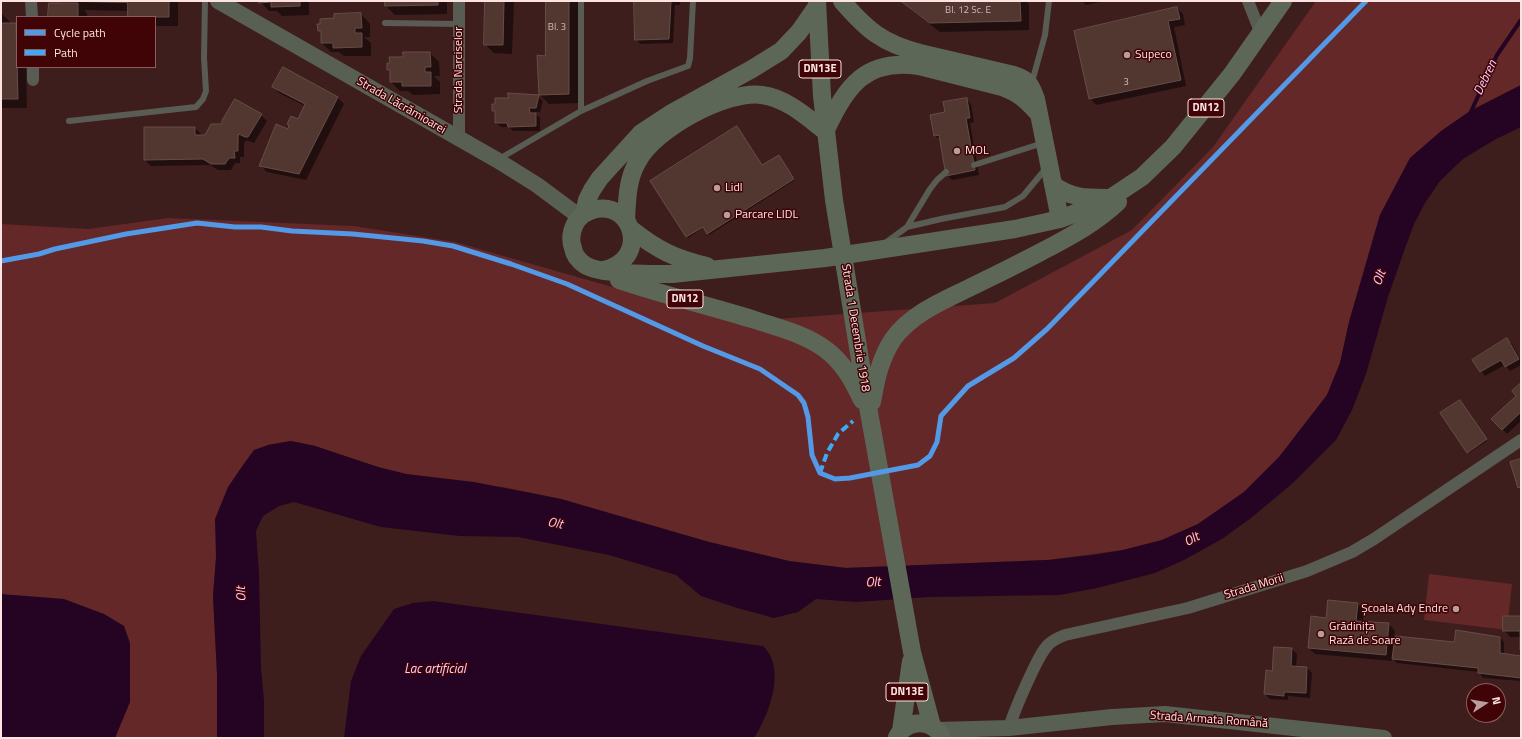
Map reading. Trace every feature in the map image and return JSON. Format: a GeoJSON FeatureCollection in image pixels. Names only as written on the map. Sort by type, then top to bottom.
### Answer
{"type":"FeatureCollection","features":[{"type":"Feature","properties":{"kind":"main road"},"geometry":{"type":"LineString","coordinates":[[842,1],[860,22],[887,42],[914,52],[1024,78],[1031,85],[1036,99],[1060,219]]}},
{"type":"Feature","properties":{"kind":"main road","name":"DN12"},"geometry":{"type":"LineString","coordinates":[[599,270],[634,274],[672,274],[804,261],[1015,229],[1060,219],[1094,206],[1112,197],[1142,177],[1173,147],[1204,111],[1232,74],[1283,1]]}},
{"type":"Feature","properties":{"kind":"main road"},"geometry":{"type":"LineString","coordinates":[[582,216],[587,200],[600,178],[641,134],[661,119],[752,69],[781,51],[799,32],[817,4]]}},
{"type":"Feature","properties":{"kind":"main road","name":"Strada 1 Decembrie 1918"},"geometry":{"type":"LineString","coordinates":[[817,4],[825,131],[834,200],[849,291],[912,652],[937,731]]}},
{"type":"Feature","properties":{"kind":"main road"},"geometry":{"type":"LineString","coordinates":[[629,225],[620,214],[611,210],[601,208],[592,210],[582,216],[575,224],[571,242],[573,251],[578,259],[586,265],[599,270],[612,268],[621,264],[627,257],[633,239],[629,225],[629,185],[635,167],[642,154],[661,134],[696,113],[714,104],[739,96],[762,94],[771,96],[794,108],[825,131],[838,105],[851,87],[861,78],[875,69],[889,65],[906,64],[919,66],[1014,91],[1023,97],[1039,114]]}},
{"type":"Feature","properties":{"kind":"main road"},"geometry":{"type":"LineString","coordinates":[[870,418],[876,377],[883,356],[905,325],[936,304],[1080,231],[1109,210],[1142,177]]}},
{"type":"Feature","properties":{"kind":"main road"},"geometry":{"type":"LineString","coordinates":[[1053,185],[1075,196],[1087,198],[1112,197]]}},
{"type":"Feature","properties":{"kind":"main road","name":"DN12"},"geometry":{"type":"LineString","coordinates":[[629,225],[650,244],[670,255],[706,266],[727,268]]}},
{"type":"Feature","properties":{"kind":"main road","name":"DN12"},"geometry":{"type":"LineString","coordinates":[[599,270],[604,275],[634,285],[756,321],[810,339],[826,349],[838,360],[856,388],[870,418]]}},
{"type":"Feature","properties":{"kind":"main road","name":"Strada 1 Decembrie 1918"},"geometry":{"type":"LineString","coordinates":[[898,734],[912,652]]}},
{"type":"Feature","properties":{"kind":"main road"},"geometry":{"type":"LineString","coordinates":[[898,734],[907,726],[915,723],[924,723],[937,731]]}},
{"type":"Feature","properties":{"kind":"street"},"geometry":{"type":"LineString","coordinates":[[31,1],[32,16]]}},
{"type":"Feature","properties":{"kind":"street","name":"Strada Lăcrămioarei"},"geometry":{"type":"LineString","coordinates":[[218,1],[497,160],[582,216]]}},
{"type":"Feature","properties":{"kind":"street","name":"Strada Narciselor"},"geometry":{"type":"LineString","coordinates":[[459,1],[459,139]]}},
{"type":"Feature","properties":{"kind":"street"},"geometry":{"type":"LineString","coordinates":[[1248,1],[1261,34]]}},
{"type":"Feature","properties":{"kind":"street"},"geometry":{"type":"LineString","coordinates":[[33,68],[33,80]]}},
{"type":"Feature","properties":{"kind":"street","name":"Strada Morii"},"geometry":{"type":"LineString","coordinates":[[1009,728],[1012,717],[1041,655],[1047,646],[1055,639],[1066,635],[1188,608],[1307,571],[1334,560],[1352,552],[1374,539],[1521,440]]}},
{"type":"Feature","properties":{"kind":"street","name":"Strada Armata Română"},"geometry":{"type":"LineString","coordinates":[[937,731],[1009,728],[1112,717],[1164,714],[1354,736],[1384,738]]}},
{"type":"Feature","properties":{"kind":"street","name":"Strada Armata Română"},"geometry":{"type":"LineString","coordinates":[[984,738],[1009,728]]}},
{"type":"Feature","properties":{"kind":"lane"},"geometry":{"type":"LineString","coordinates":[[69,121],[196,107],[204,99],[206,91],[204,58],[205,1]]}},
{"type":"Feature","properties":{"kind":"lane"},"geometry":{"type":"LineString","coordinates":[[581,1],[581,111]]}},
{"type":"Feature","properties":{"kind":"lane"},"geometry":{"type":"LineString","coordinates":[[497,160],[581,111],[647,81],[688,66],[690,58],[693,1]]}},
{"type":"Feature","properties":{"kind":"lane"},"geometry":{"type":"LineString","coordinates":[[1031,85],[1045,35],[1048,1]]}},
{"type":"Feature","properties":{"kind":"lane"},"geometry":{"type":"LineString","coordinates":[[385,23],[459,24]]}},
{"type":"Feature","properties":{"kind":"lane"},"geometry":{"type":"LineString","coordinates":[[974,165],[1045,142]]}},
{"type":"Feature","properties":{"kind":"lane"},"geometry":{"type":"LineString","coordinates":[[875,250],[907,227],[941,218],[1005,208],[1023,196],[1036,178],[1049,165]]}},
{"type":"Feature","properties":{"kind":"lane"},"geometry":{"type":"LineString","coordinates":[[907,227],[930,189],[946,172]]}},
{"type":"Feature","properties":{"kind":"shaded area"},"geometry":{"type":"Polygon","coordinates":[[[1316,1],[1521,1],[1521,85],[1470,111],[1410,158],[1380,215],[1349,322],[1340,363],[1327,395],[1279,457],[1244,492],[1198,524],[1162,540],[1123,550],[1048,560],[846,568],[789,561],[709,542],[561,499],[508,488],[406,474],[378,467],[315,446],[291,441],[268,445],[216,558],[213,596],[217,674],[217,738],[1,738],[1,224],[88,229],[168,218],[354,226],[455,242],[735,322],[995,303],[1132,230],[1213,147],[1316,1]]]}},
{"type":"Feature","properties":{"kind":"shaded area"},"geometry":{"type":"Polygon","coordinates":[[[1429,574],[1512,584],[1507,630],[1424,620],[1429,574]]]}},
{"type":"Feature","properties":{"kind":"water","name":"Olt"},"geometry":{"type":"Polygon","coordinates":[[[1521,85],[1521,127],[1496,139],[1463,159],[1440,181],[1425,203],[1414,224],[1388,297],[1366,374],[1352,410],[1336,440],[1293,483],[1251,518],[1222,539],[1184,560],[1155,573],[1097,588],[1059,595],[929,597],[856,602],[816,599],[798,612],[774,618],[701,596],[676,575],[609,555],[518,537],[460,536],[381,527],[294,502],[279,506],[263,516],[256,531],[259,575],[261,668],[264,701],[264,738],[217,738],[217,674],[213,596],[216,558],[215,519],[228,487],[243,465],[254,450],[268,445],[291,441],[315,446],[378,467],[406,474],[474,482],[561,499],[709,542],[789,561],[846,568],[1048,560],[1093,555],[1123,550],[1162,540],[1198,524],[1244,492],[1279,457],[1327,395],[1340,363],[1349,322],[1380,215],[1410,158],[1441,131],[1470,111],[1521,85]]]}},
{"type":"Feature","properties":{"kind":"water"},"geometry":{"type":"Polygon","coordinates":[[[1,594],[64,599],[104,614],[124,626],[130,643],[130,702],[115,738],[1,738],[1,594]]]}},
{"type":"Feature","properties":{"kind":"water","name":"Lac artificial"},"geometry":{"type":"Polygon","coordinates":[[[433,601],[763,646],[770,655],[774,666],[775,679],[770,705],[754,738],[344,738],[351,681],[361,656],[394,609],[413,603],[433,601]]]}},
{"type":"Feature","properties":{"kind":"building"},"geometry":{"type":"Polygon","coordinates":[[[58,1],[127,1],[127,2],[58,1]]]}},
{"type":"Feature","properties":{"kind":"building"},"geometry":{"type":"Polygon","coordinates":[[[128,1],[169,1],[169,17],[128,16],[128,1]]]}},
{"type":"Feature","properties":{"kind":"building"},"geometry":{"type":"Polygon","coordinates":[[[259,1],[300,1],[300,6],[271,7],[271,2],[259,3],[259,1]]]}},
{"type":"Feature","properties":{"kind":"building"},"geometry":{"type":"Polygon","coordinates":[[[385,1],[438,1],[438,5],[385,6],[385,1]]]}},
{"type":"Feature","properties":{"kind":"building"},"geometry":{"type":"Polygon","coordinates":[[[485,1],[504,1],[503,45],[484,45],[485,1]]]}},
{"type":"Feature","properties":{"kind":"building"},"geometry":{"type":"Polygon","coordinates":[[[546,1],[569,1],[569,94],[539,95],[537,55],[545,56],[546,1]]]}},
{"type":"Feature","properties":{"kind":"building"},"geometry":{"type":"Polygon","coordinates":[[[634,1],[671,1],[669,39],[635,40],[634,1]]]}},
{"type":"Feature","properties":{"kind":"building"},"geometry":{"type":"Polygon","coordinates":[[[901,1],[1020,1],[1021,21],[930,23],[901,1]]]}},
{"type":"Feature","properties":{"kind":"building"},"geometry":{"type":"Polygon","coordinates":[[[49,3],[78,3],[78,16],[48,16],[49,3]]]}},
{"type":"Feature","properties":{"kind":"building","name":"Supeco"},"geometry":{"type":"Polygon","coordinates":[[[1177,7],[1180,19],[1168,21],[1181,80],[1089,99],[1074,31],[1177,7]]]}},
{"type":"Feature","properties":{"kind":"building"},"geometry":{"type":"Polygon","coordinates":[[[361,13],[362,28],[355,28],[355,33],[362,33],[362,47],[333,48],[333,43],[321,43],[321,31],[318,31],[317,24],[320,24],[320,19],[334,18],[334,14],[361,13]]]}},
{"type":"Feature","properties":{"kind":"building"},"geometry":{"type":"Polygon","coordinates":[[[1,23],[16,23],[18,99],[1,99],[1,23]]]}},
{"type":"Feature","properties":{"kind":"building"},"geometry":{"type":"Polygon","coordinates":[[[403,52],[430,52],[431,67],[425,67],[425,72],[431,72],[431,86],[402,86],[402,82],[390,82],[390,70],[387,70],[387,63],[390,63],[389,57],[403,57],[403,52]]]}},
{"type":"Feature","properties":{"kind":"building"},"geometry":{"type":"Polygon","coordinates":[[[283,67],[338,97],[299,174],[259,166],[276,124],[288,129],[289,125],[287,124],[291,116],[298,119],[305,104],[272,87],[283,67]]]}},
{"type":"Feature","properties":{"kind":"building"},"geometry":{"type":"Polygon","coordinates":[[[508,93],[539,95],[536,108],[529,108],[530,113],[536,113],[536,126],[508,127],[507,123],[495,123],[495,111],[492,111],[492,104],[495,104],[495,98],[508,98],[508,93]]]}},
{"type":"Feature","properties":{"kind":"building","name":"MOL"},"geometry":{"type":"Polygon","coordinates":[[[967,98],[970,118],[966,118],[975,170],[946,176],[939,135],[934,136],[930,115],[945,112],[943,102],[967,98]]]}},
{"type":"Feature","properties":{"kind":"building"},"geometry":{"type":"Polygon","coordinates":[[[235,99],[262,114],[248,137],[239,134],[238,151],[234,151],[235,158],[229,158],[225,164],[211,164],[203,159],[144,160],[144,127],[195,127],[195,135],[205,135],[211,124],[222,124],[222,121],[235,99]]]}},
{"type":"Feature","properties":{"kind":"building","name":"Lidl"},"geometry":{"type":"Polygon","coordinates":[[[737,126],[762,165],[779,155],[794,179],[707,234],[703,227],[686,237],[650,181],[737,126]]]}},
{"type":"Feature","properties":{"kind":"building"},"geometry":{"type":"Polygon","coordinates":[[[1507,338],[1519,359],[1505,367],[1501,360],[1480,372],[1472,360],[1507,338]]]}},
{"type":"Feature","properties":{"kind":"building"},"geometry":{"type":"Polygon","coordinates":[[[1521,383],[1521,412],[1502,430],[1491,419],[1516,396],[1512,391],[1521,383]]]}},
{"type":"Feature","properties":{"kind":"building"},"geometry":{"type":"Polygon","coordinates":[[[1460,400],[1487,439],[1467,453],[1440,413],[1460,400]]]}},
{"type":"Feature","properties":{"kind":"building"},"geometry":{"type":"Polygon","coordinates":[[[1521,459],[1521,487],[1518,488],[1510,462],[1521,459]]]}},
{"type":"Feature","properties":{"kind":"building"},"geometry":{"type":"Polygon","coordinates":[[[1328,600],[1358,603],[1356,621],[1389,623],[1386,655],[1308,648],[1311,616],[1326,618],[1328,600]]]}},
{"type":"Feature","properties":{"kind":"building"},"geometry":{"type":"Polygon","coordinates":[[[1503,616],[1521,616],[1521,651],[1520,631],[1503,631],[1503,616]]]}},
{"type":"Feature","properties":{"kind":"building"},"geometry":{"type":"Polygon","coordinates":[[[1456,630],[1500,637],[1500,653],[1521,656],[1521,678],[1478,673],[1478,668],[1392,659],[1395,636],[1454,642],[1456,630]]]}},
{"type":"Feature","properties":{"kind":"building"},"geometry":{"type":"Polygon","coordinates":[[[1274,647],[1292,648],[1291,666],[1307,667],[1306,693],[1284,692],[1284,696],[1264,694],[1266,670],[1272,671],[1274,647]]]}},
{"type":"Feature","properties":{"kind":"waterway","name":"Debren"},"geometry":{"type":"LineString","coordinates":[[1469,116],[1497,55],[1521,20]]}},
{"type":"Feature","properties":{"kind":"marked path"},"geometry":{"type":"LineString","coordinates":[[820,473],[827,453],[838,434],[853,421]]}},
{"type":"Feature","properties":{"kind":"cycle path"},"geometry":{"type":"LineString","coordinates":[[1,261],[126,234],[197,223],[235,227],[261,227],[292,231],[353,234],[423,241],[453,246],[511,264],[567,284],[703,346],[760,369],[798,395],[804,403],[808,417],[812,455],[820,473],[835,479],[850,478],[918,465],[930,456],[937,442],[941,416],[968,386],[1014,358],[1047,329],[1366,1]]}},
{"type":"Feature","properties":{"kind":"place","name":"Supeco"},"geometry":{"type":"Point","coordinates":[1127,55]}},
{"type":"Feature","properties":{"kind":"place","name":"MOL"},"geometry":{"type":"Point","coordinates":[957,151]}},
{"type":"Feature","properties":{"kind":"place","name":"Lidl"},"geometry":{"type":"Point","coordinates":[717,188]}},
{"type":"Feature","properties":{"kind":"place","name":"Parcare LIDL"},"geometry":{"type":"Point","coordinates":[727,215]}},
{"type":"Feature","properties":{"kind":"place","name":"Școala Ady Endre"},"geometry":{"type":"Point","coordinates":[1456,609]}},
{"type":"Feature","properties":{"kind":"place","name":"Grădinița Rază de Soare"},"geometry":{"type":"Point","coordinates":[1321,634]}}]}
